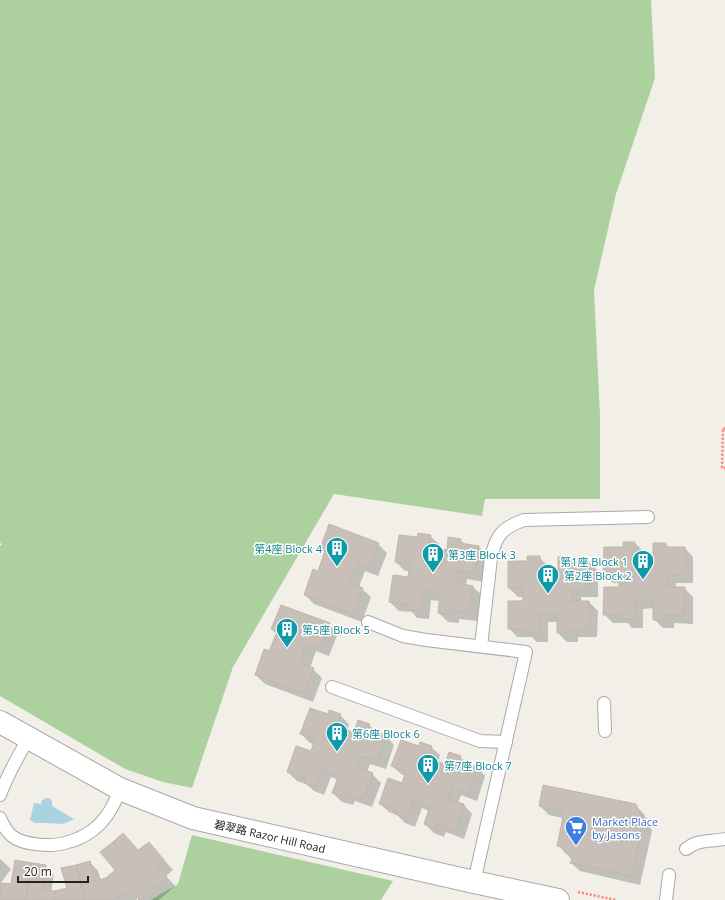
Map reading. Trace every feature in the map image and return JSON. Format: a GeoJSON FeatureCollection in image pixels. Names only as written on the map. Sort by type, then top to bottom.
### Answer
{"type":"FeatureCollection","features":[{"type":"Feature","properties":{"kind":"street","name":"碧翠路 Razor Hill Road"},"geometry":{"type":"LineString","coordinates":[[0,722],[120,789],[193,818],[558,900]]}},
{"type":"Feature","properties":{"kind":"lane"},"geometry":{"type":"LineString","coordinates":[[481,646],[491,558],[494,545],[501,533],[512,525],[524,520],[648,517]]}},
{"type":"Feature","properties":{"kind":"lane"},"geometry":{"type":"LineString","coordinates":[[368,622],[403,636],[526,652],[474,882]]}},
{"type":"Feature","properties":{"kind":"lane"},"geometry":{"type":"LineString","coordinates":[[332,687],[480,742],[506,742]]}},
{"type":"Feature","properties":{"kind":"lane"},"geometry":{"type":"LineString","coordinates":[[604,702],[605,731]]}},
{"type":"Feature","properties":{"kind":"lane"},"geometry":{"type":"LineString","coordinates":[[0,795],[28,739]]}},
{"type":"Feature","properties":{"kind":"lane"},"geometry":{"type":"LineString","coordinates":[[0,818],[3,826],[13,837],[25,843],[67,843],[93,830],[103,820],[112,809],[120,789]]}},
{"type":"Feature","properties":{"kind":"lane"},"geometry":{"type":"LineString","coordinates":[[686,849],[692,844],[698,842],[725,839]]}},
{"type":"Feature","properties":{"kind":"lane"},"geometry":{"type":"LineString","coordinates":[[666,900],[669,875]]}},
{"type":"Feature","properties":{"kind":"path"},"geometry":{"type":"LineString","coordinates":[[724,468],[723,428],[725,428]]}},
{"type":"Feature","properties":{"kind":"green space"},"geometry":{"type":"Polygon","coordinates":[[[0,0],[651,0],[655,78],[616,194],[594,290],[600,415],[600,499],[485,499],[482,516],[334,494],[233,667],[192,788],[163,782],[125,769],[0,696],[0,546],[2,544],[0,543],[0,0]]]}},
{"type":"Feature","properties":{"kind":"green space"},"geometry":{"type":"Polygon","coordinates":[[[192,835],[393,881],[381,900],[151,900],[178,884],[192,835]]]}},
{"type":"Feature","properties":{"kind":"water"},"geometry":{"type":"Polygon","coordinates":[[[50,798],[52,806],[74,819],[63,824],[35,823],[30,820],[34,803],[41,804],[42,800],[50,798]]]}},
{"type":"Feature","properties":{"kind":"building","name":"第4座 Block 4"},"geometry":{"type":"Polygon","coordinates":[[[329,524],[379,543],[369,568],[357,563],[349,583],[363,588],[353,614],[304,595],[313,569],[318,571],[325,551],[320,549],[329,524]]]}},
{"type":"Feature","properties":{"kind":"building","name":"第3座 Block 3"},"geometry":{"type":"Polygon","coordinates":[[[418,533],[431,535],[429,547],[447,550],[448,537],[461,539],[460,543],[479,546],[475,573],[458,571],[457,583],[473,586],[469,613],[451,610],[450,615],[438,613],[440,594],[423,591],[420,611],[407,609],[408,604],[389,602],[393,575],[408,577],[410,564],[395,562],[399,535],[417,537],[418,533]]]}},
{"type":"Feature","properties":{"kind":"building","name":"第1座 Block 1"},"geometry":{"type":"Polygon","coordinates":[[[623,542],[635,542],[635,555],[653,556],[653,543],[666,543],[666,547],[685,547],[685,575],[668,575],[667,587],[685,587],[684,615],[665,615],[665,620],[653,620],[653,600],[635,600],[635,619],[622,619],[622,615],[603,615],[604,587],[619,587],[619,575],[603,574],[604,547],[623,547],[623,542]]]}},
{"type":"Feature","properties":{"kind":"building","name":"第2座 Block 2"},"geometry":{"type":"Polygon","coordinates":[[[527,556],[540,556],[540,569],[558,569],[558,557],[570,557],[570,561],[589,561],[589,589],[572,589],[572,601],[589,601],[589,629],[570,629],[569,633],[557,633],[557,614],[539,614],[539,633],[527,633],[527,629],[508,629],[508,601],[523,601],[523,588],[508,588],[508,561],[527,561],[527,556]]]}},
{"type":"Feature","properties":{"kind":"building","name":"第5座 Block 5"},"geometry":{"type":"Polygon","coordinates":[[[281,605],[330,623],[320,648],[307,643],[300,663],[314,668],[304,694],[255,675],[264,649],[269,651],[277,632],[271,629],[281,605]]]}},
{"type":"Feature","properties":{"kind":"building","name":"第6座 Block 6"},"geometry":{"type":"Polygon","coordinates":[[[310,708],[328,714],[329,710],[341,714],[336,727],[354,732],[358,720],[370,724],[368,729],[386,735],[377,761],[361,756],[357,767],[373,773],[364,799],[346,793],[344,797],[332,793],[339,775],[322,769],[315,787],[304,783],[305,779],[287,772],[296,746],[311,751],[315,739],[300,734],[310,708]]]}},
{"type":"Feature","properties":{"kind":"building","name":"第7座 Block 7"},"geometry":{"type":"Polygon","coordinates":[[[401,740],[419,746],[420,742],[432,746],[428,758],[445,764],[449,752],[461,756],[459,760],[477,767],[468,793],[452,787],[448,799],[464,804],[455,831],[437,824],[435,829],[424,824],[430,806],[413,800],[407,818],[395,814],[396,810],[379,804],[388,778],[402,783],[406,771],[391,766],[401,740]]]}},
{"type":"Feature","properties":{"kind":"building"},"geometry":{"type":"Polygon","coordinates":[[[543,785],[636,804],[643,821],[632,876],[570,863],[572,860],[563,847],[557,846],[564,812],[539,806],[543,785]]]}},
{"type":"Feature","properties":{"kind":"building"},"geometry":{"type":"Polygon","coordinates":[[[123,833],[138,850],[149,842],[165,861],[158,866],[167,877],[154,888],[113,842],[123,833]]]}},
{"type":"Feature","properties":{"kind":"building"},"geometry":{"type":"Polygon","coordinates":[[[113,842],[154,888],[140,900],[129,889],[122,896],[106,878],[115,870],[100,852],[113,842]]]}},
{"type":"Feature","properties":{"kind":"building"},"geometry":{"type":"Polygon","coordinates":[[[15,860],[32,863],[26,900],[0,900],[0,883],[11,884],[15,860]]]}},
{"type":"Feature","properties":{"kind":"building"},"geometry":{"type":"Polygon","coordinates":[[[90,861],[95,881],[106,878],[122,896],[113,898],[114,900],[85,900],[76,865],[90,861]]]}},
{"type":"Feature","properties":{"kind":"building"},"geometry":{"type":"Polygon","coordinates":[[[32,863],[46,865],[42,889],[55,891],[54,900],[26,900],[32,863]]]}},
{"type":"Feature","properties":{"kind":"building"},"geometry":{"type":"Polygon","coordinates":[[[76,865],[85,900],[54,900],[55,891],[67,888],[61,868],[76,865]]]}},
{"type":"Feature","properties":{"kind":"place","name":"第4座 Block 4"},"geometry":{"type":"Point","coordinates":[337,568]}},
{"type":"Feature","properties":{"kind":"place","name":"第3座 Block 3"},"geometry":{"type":"Point","coordinates":[433,574]}},
{"type":"Feature","properties":{"kind":"place","name":"第1座 Block 1"},"geometry":{"type":"Point","coordinates":[643,580]}},
{"type":"Feature","properties":{"kind":"place","name":"第2座 Block 2"},"geometry":{"type":"Point","coordinates":[548,594]}},
{"type":"Feature","properties":{"kind":"place","name":"第5座 Block 5"},"geometry":{"type":"Point","coordinates":[287,648]}},
{"type":"Feature","properties":{"kind":"place","name":"第6座 Block 6"},"geometry":{"type":"Point","coordinates":[337,752]}},
{"type":"Feature","properties":{"kind":"place","name":"第7座 Block 7"},"geometry":{"type":"Point","coordinates":[428,784]}},
{"type":"Feature","properties":{"kind":"place","name":"Market Place by Jasons"},"geometry":{"type":"Point","coordinates":[576,846]}}]}
